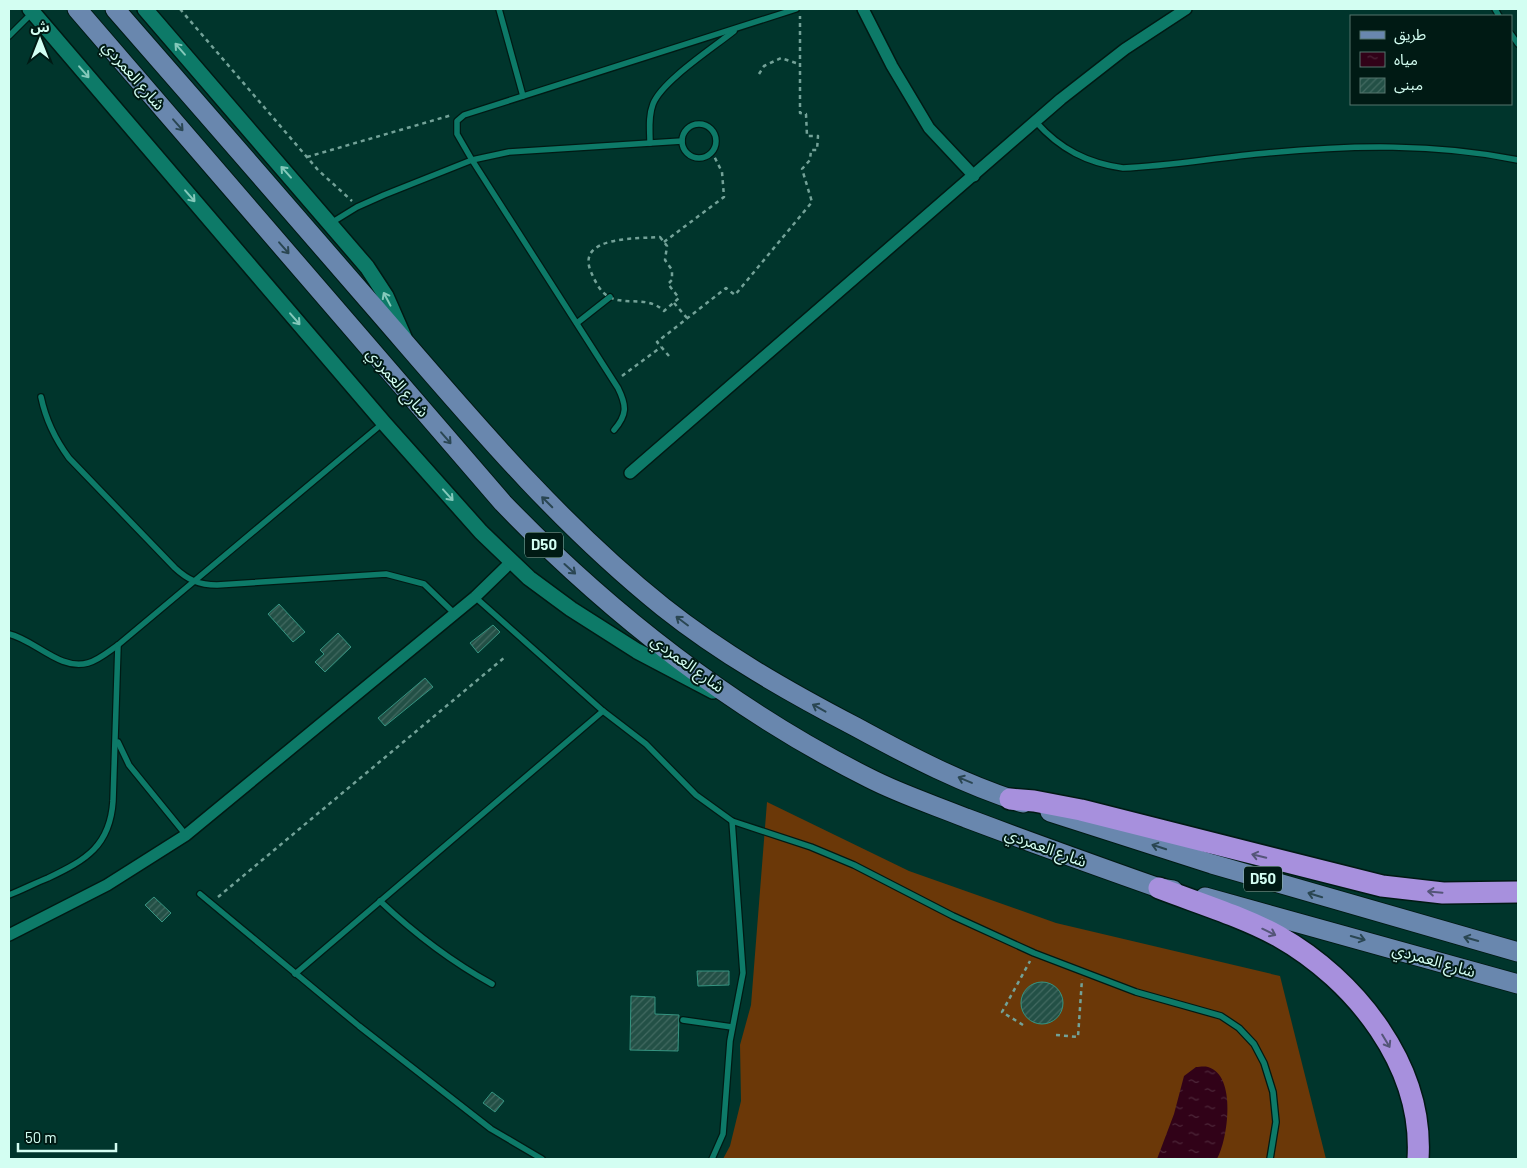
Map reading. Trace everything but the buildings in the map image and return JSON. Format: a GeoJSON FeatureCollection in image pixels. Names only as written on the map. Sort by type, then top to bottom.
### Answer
{"type":"FeatureCollection","features":[{"type":"Feature","properties":{"kind":"highway"},"geometry":{"type":"LineString","coordinates":[[1010,799],[1073,808],[1382,886],[1443,893],[1518,892]]}},
{"type":"Feature","properties":{"kind":"highway"},"geometry":{"type":"LineString","coordinates":[[1159,888],[1251,923],[1277,936],[1310,957],[1346,989],[1382,1034],[1405,1076],[1417,1122],[1418,1159]]}},
{"type":"Feature","properties":{"kind":"main road","name":"شارع العمردي"},"geometry":{"type":"LineString","coordinates":[[78,9],[503,503],[557,557],[619,612],[684,663],[744,704],[806,744],[870,779],[1000,831],[1159,888],[1262,911],[1518,984]]}},
{"type":"Feature","properties":{"kind":"main road","name":"شارع العمردي"},"geometry":{"type":"LineString","coordinates":[[116,9],[406,344],[545,500],[619,569],[701,635],[820,708],[945,772],[1010,799],[1212,864],[1518,952]]}},
{"type":"Feature","properties":{"kind":"street"},"geometry":{"type":"LineString","coordinates":[[145,9],[331,223],[377,281],[394,311],[406,344]]}},
{"type":"Feature","properties":{"kind":"street"},"geometry":{"type":"LineString","coordinates":[[863,9],[892,66],[930,128],[974,176]]}},
{"type":"Feature","properties":{"kind":"street"},"geometry":{"type":"LineString","coordinates":[[630,473],[1093,74],[1186,9]]}},
{"type":"Feature","properties":{"kind":"street"},"geometry":{"type":"LineString","coordinates":[[31,10],[384,423],[481,532],[511,562],[539,586],[604,631],[690,680],[744,704]]}},
{"type":"Feature","properties":{"kind":"street"},"geometry":{"type":"LineString","coordinates":[[9,935],[107,885],[186,835],[475,597],[511,562]]}},
{"type":"Feature","properties":{"kind":"lane"},"geometry":{"type":"LineString","coordinates":[[500,9],[523,96]]}},
{"type":"Feature","properties":{"kind":"lane"},"geometry":{"type":"LineString","coordinates":[[614,430],[622,420],[624,410],[621,394],[577,322],[472,160],[456,134],[456,126],[460,118],[523,96],[796,9]]}},
{"type":"Feature","properties":{"kind":"lane"},"geometry":{"type":"LineString","coordinates":[[9,36],[31,10]]}},
{"type":"Feature","properties":{"kind":"lane"},"geometry":{"type":"LineString","coordinates":[[650,143],[650,113],[662,90],[737,28]]}},
{"type":"Feature","properties":{"kind":"lane"},"geometry":{"type":"LineString","coordinates":[[1036,122],[1054,140],[1074,155],[1106,166],[1123,168],[1269,153],[1400,146],[1459,150],[1518,160]]}},
{"type":"Feature","properties":{"kind":"lane"},"geometry":{"type":"LineString","coordinates":[[696,124],[702,124],[708,126],[715,136],[715,147],[707,156],[696,158],[685,152],[682,141],[686,130],[696,124]]}},
{"type":"Feature","properties":{"kind":"lane"},"geometry":{"type":"LineString","coordinates":[[331,223],[358,206],[472,160],[509,152],[682,141]]}},
{"type":"Feature","properties":{"kind":"lane"},"geometry":{"type":"LineString","coordinates":[[577,322],[610,297]]}},
{"type":"Feature","properties":{"kind":"lane"},"geometry":{"type":"LineString","coordinates":[[41,397],[46,419],[56,440],[69,458],[175,568],[192,582],[218,585],[386,574],[424,584],[454,613]]}},
{"type":"Feature","properties":{"kind":"lane"},"geometry":{"type":"LineString","coordinates":[[9,634],[37,646],[68,663],[79,665],[98,658],[118,645],[384,423]]}},
{"type":"Feature","properties":{"kind":"lane"},"geometry":{"type":"LineString","coordinates":[[475,597],[603,711],[646,744],[696,795],[732,821],[811,847],[854,864],[953,916],[1082,973],[1136,992],[1221,1016],[1239,1028],[1254,1044],[1264,1063],[1273,1092],[1276,1122],[1270,1159]]}},
{"type":"Feature","properties":{"kind":"lane"},"geometry":{"type":"LineString","coordinates":[[9,895],[70,867],[97,848],[106,834],[112,818],[117,740],[118,645]]}},
{"type":"Feature","properties":{"kind":"lane"},"geometry":{"type":"LineString","coordinates":[[295,974],[603,711]]}},
{"type":"Feature","properties":{"kind":"lane"},"geometry":{"type":"LineString","coordinates":[[117,740],[129,765],[186,835]]}},
{"type":"Feature","properties":{"kind":"lane"},"geometry":{"type":"LineString","coordinates":[[712,1159],[723,1134],[726,1069],[732,1027],[741,991],[743,955],[732,821]]}},
{"type":"Feature","properties":{"kind":"lane"},"geometry":{"type":"LineString","coordinates":[[200,894],[295,974],[491,1129],[542,1159]]}},
{"type":"Feature","properties":{"kind":"lane"},"geometry":{"type":"LineString","coordinates":[[380,901],[411,931],[437,951],[492,984]]}},
{"type":"Feature","properties":{"kind":"lane"},"geometry":{"type":"LineString","coordinates":[[683,1020],[732,1027]]}},
{"type":"Feature","properties":{"kind":"path"},"geometry":{"type":"LineString","coordinates":[[180,9],[307,157],[358,206]]}},
{"type":"Feature","properties":{"kind":"path"},"geometry":{"type":"LineString","coordinates":[[669,356],[657,342],[726,288],[735,295],[812,202],[802,169],[810,160],[811,150],[817,150],[818,136],[807,136],[806,114],[800,113],[798,32],[801,9]]}},
{"type":"Feature","properties":{"kind":"path"},"geometry":{"type":"LineString","coordinates":[[759,74],[764,66],[772,60],[781,58],[791,59],[799,64]]}},
{"type":"Feature","properties":{"kind":"path"},"geometry":{"type":"LineString","coordinates":[[307,157],[445,115],[460,118]]}},
{"type":"Feature","properties":{"kind":"path"},"geometry":{"type":"LineString","coordinates":[[664,242],[724,196],[722,172],[712,152]]}},
{"type":"Feature","properties":{"kind":"path"},"geometry":{"type":"LineString","coordinates":[[660,237],[664,242],[667,246],[665,260],[672,270],[672,280],[668,284],[679,298],[664,312],[658,306],[646,301],[610,297],[600,288],[590,270],[590,257],[597,245],[606,242],[660,237]]}},
{"type":"Feature","properties":{"kind":"path"},"geometry":{"type":"LineString","coordinates":[[674,302],[687,318]]}},
{"type":"Feature","properties":{"kind":"path"},"geometry":{"type":"LineString","coordinates":[[614,382],[661,347]]}},
{"type":"Feature","properties":{"kind":"path"},"geometry":{"type":"LineString","coordinates":[[211,903],[505,657]]}},
{"type":"Feature","properties":{"kind":"path"},"geometry":{"type":"LineString","coordinates":[[1023,1025],[1002,1012],[1034,953]]}},
{"type":"Feature","properties":{"kind":"path"},"geometry":{"type":"LineString","coordinates":[[1056,1035],[1078,1037],[1082,973]]}},
{"type":"Feature","properties":{"kind":"shaded area"},"geometry":{"type":"Polygon","coordinates":[[[767,802],[909,871],[1056,923],[1280,976],[1326,1159],[723,1159],[730,1146],[741,1101],[740,1045],[751,1005],[767,802]]]}},
{"type":"Feature","properties":{"kind":"water"},"geometry":{"type":"Polygon","coordinates":[[[1196,1067],[1208,1067],[1217,1072],[1223,1082],[1228,1109],[1227,1124],[1221,1150],[1217,1159],[1157,1159],[1174,1114],[1184,1076],[1196,1067]]]}}]}
